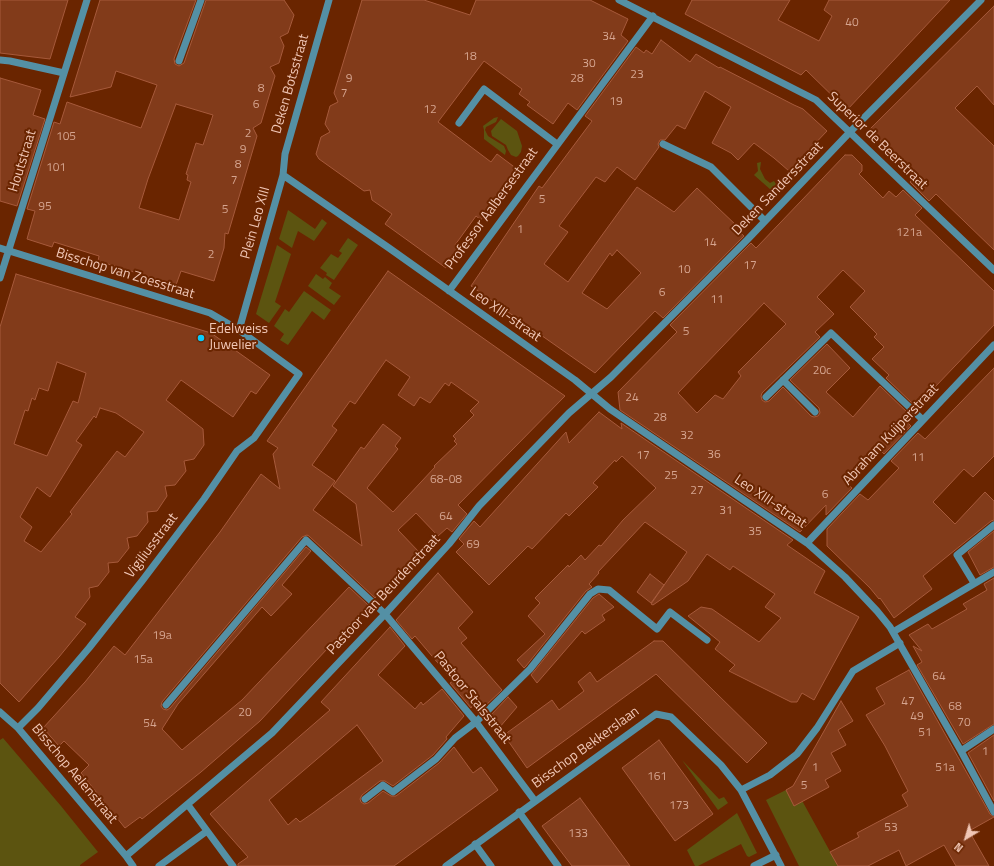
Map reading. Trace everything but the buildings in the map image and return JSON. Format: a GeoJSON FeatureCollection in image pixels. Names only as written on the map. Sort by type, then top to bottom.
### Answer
{"type":"FeatureCollection","features":[{"type":"Feature","properties":{"kind":"street","name":"Houtstraat"},"geometry":{"type":"LineString","coordinates":[[0,278],[87,0]]}},
{"type":"Feature","properties":{"kind":"street"},"geometry":{"type":"LineString","coordinates":[[179,61],[201,0]]}},
{"type":"Feature","properties":{"kind":"street","name":"Deken Botsstraat"},"geometry":{"type":"LineString","coordinates":[[283,175],[285,154],[329,0]]}},
{"type":"Feature","properties":{"kind":"street","name":"Superior de Beerstraat"},"geometry":{"type":"LineString","coordinates":[[619,0],[816,100],[994,270]]}},
{"type":"Feature","properties":{"kind":"street","name":"Deken Sandersstraat"},"geometry":{"type":"LineString","coordinates":[[592,394],[611,377],[981,0]]}},
{"type":"Feature","properties":{"kind":"street","name":"Professor Aalbersestraat"},"geometry":{"type":"LineString","coordinates":[[449,290],[653,16]]}},
{"type":"Feature","properties":{"kind":"street"},"geometry":{"type":"LineString","coordinates":[[0,60],[64,74]]}},
{"type":"Feature","properties":{"kind":"street","name":"Professor Aalbersestraat"},"geometry":{"type":"LineString","coordinates":[[459,123],[484,89],[557,144]]}},
{"type":"Feature","properties":{"kind":"street"},"geometry":{"type":"LineString","coordinates":[[663,144],[711,168],[765,221]]}},
{"type":"Feature","properties":{"kind":"street","name":"Plein Leo XIII"},"geometry":{"type":"LineString","coordinates":[[239,330],[283,175],[389,248]]}},
{"type":"Feature","properties":{"kind":"street","name":"Bisschop van Zoesstraat"},"geometry":{"type":"LineString","coordinates":[[0,248],[210,313],[239,330]]}},
{"type":"Feature","properties":{"kind":"street","name":"Leo XIII-straat"},"geometry":{"type":"LineString","coordinates":[[389,248],[575,380],[610,409],[807,543],[845,577],[877,611],[900,643],[994,812]]}},
{"type":"Feature","properties":{"kind":"street","name":"Vigiliusstraat"},"geometry":{"type":"LineString","coordinates":[[18,728],[38,708],[89,648],[152,568],[238,451],[254,438],[300,374],[239,330]]}},
{"type":"Feature","properties":{"kind":"street"},"geometry":{"type":"LineString","coordinates":[[766,397],[831,333],[922,420]]}},
{"type":"Feature","properties":{"kind":"street","name":"Abraham Kuijperstraat"},"geometry":{"type":"LineString","coordinates":[[807,543],[994,345]]}},
{"type":"Feature","properties":{"kind":"street"},"geometry":{"type":"LineString","coordinates":[[783,380],[815,412]]}},
{"type":"Feature","properties":{"kind":"street","name":"Pastoor van Beurdenstraat"},"geometry":{"type":"LineString","coordinates":[[126,856],[272,733],[449,544],[479,506],[569,413],[592,394]]}},
{"type":"Feature","properties":{"kind":"street"},"geometry":{"type":"LineString","coordinates":[[974,583],[957,555],[994,525]]}},
{"type":"Feature","properties":{"kind":"street","name":"Pastoor Stalsstraat"},"geometry":{"type":"LineString","coordinates":[[166,705],[306,540],[385,614],[476,722],[535,801]]}},
{"type":"Feature","properties":{"kind":"street"},"geometry":{"type":"LineString","coordinates":[[893,632],[994,572]]}},
{"type":"Feature","properties":{"kind":"street"},"geometry":{"type":"LineString","coordinates":[[366,799],[383,785],[393,792],[436,760],[455,738],[476,722],[530,669],[590,594],[598,588],[609,590],[657,629],[670,612],[707,640]]}},
{"type":"Feature","properties":{"kind":"street"},"geometry":{"type":"LineString","coordinates":[[741,790],[770,775],[797,754],[820,723],[853,671],[900,643]]}},
{"type":"Feature","properties":{"kind":"street","name":"Bisschop Aelenstraat"},"geometry":{"type":"LineString","coordinates":[[0,712],[18,728],[133,866]]}},
{"type":"Feature","properties":{"kind":"street","name":"Bisschop Bekkerslaan"},"geometry":{"type":"LineString","coordinates":[[446,866],[656,714],[671,717],[721,765],[741,790],[781,866]]}},
{"type":"Feature","properties":{"kind":"street"},"geometry":{"type":"LineString","coordinates":[[961,751],[994,729]]}},
{"type":"Feature","properties":{"kind":"street"},"geometry":{"type":"LineString","coordinates":[[188,805],[233,866]]}},
{"type":"Feature","properties":{"kind":"street"},"geometry":{"type":"LineString","coordinates":[[519,812],[558,866]]}},
{"type":"Feature","properties":{"kind":"street"},"geometry":{"type":"LineString","coordinates":[[159,866],[207,831]]}},
{"type":"Feature","properties":{"kind":"street"},"geometry":{"type":"LineString","coordinates":[[475,844],[491,866]]}},
{"type":"Feature","properties":{"kind":"street"},"geometry":{"type":"LineString","coordinates":[[754,866],[776,855]]}},
{"type":"Feature","properties":{"kind":"shaded area"},"geometry":{"type":"Polygon","coordinates":[[[498,117],[496,122],[486,127],[485,130],[488,136],[504,146],[506,151],[505,155],[484,139],[483,126],[494,118],[498,117]]]}},
{"type":"Feature","properties":{"kind":"shaded area"},"geometry":{"type":"Polygon","coordinates":[[[501,119],[517,131],[522,146],[521,152],[516,157],[511,155],[506,145],[492,136],[491,131],[501,119]]]}},
{"type":"Feature","properties":{"kind":"shaded area"},"geometry":{"type":"Polygon","coordinates":[[[761,162],[760,169],[765,179],[770,183],[774,181],[776,184],[771,190],[754,175],[758,171],[757,163],[761,162]]]}},
{"type":"Feature","properties":{"kind":"shaded area"},"geometry":{"type":"Polygon","coordinates":[[[288,210],[315,229],[322,219],[327,223],[314,241],[298,231],[292,248],[279,239],[288,210]]]}},
{"type":"Feature","properties":{"kind":"shaded area"},"geometry":{"type":"Polygon","coordinates":[[[348,238],[358,245],[334,280],[326,275],[327,273],[320,268],[331,254],[338,258],[342,253],[339,251],[348,238]]]}},
{"type":"Feature","properties":{"kind":"shaded area"},"geometry":{"type":"Polygon","coordinates":[[[277,245],[291,254],[275,302],[281,306],[269,323],[256,314],[277,245]]]}},
{"type":"Feature","properties":{"kind":"shaded area"},"geometry":{"type":"Polygon","coordinates":[[[316,274],[323,279],[325,277],[332,283],[329,288],[341,296],[334,305],[308,286],[316,274]]]}},
{"type":"Feature","properties":{"kind":"shaded area"},"geometry":{"type":"Polygon","coordinates":[[[304,291],[331,310],[324,320],[312,311],[288,345],[280,340],[284,334],[274,326],[285,309],[289,312],[304,291]]]}},
{"type":"Feature","properties":{"kind":"shaded area"},"geometry":{"type":"Polygon","coordinates":[[[3,738],[98,852],[80,866],[0,866],[0,740],[3,738]]]}},
{"type":"Feature","properties":{"kind":"shaded area"},"geometry":{"type":"Polygon","coordinates":[[[682,760],[719,799],[724,797],[728,803],[718,810],[682,760]]]}},
{"type":"Feature","properties":{"kind":"shaded area"},"geometry":{"type":"Polygon","coordinates":[[[794,786],[838,866],[799,866],[766,800],[794,786]]]}},
{"type":"Feature","properties":{"kind":"shaded area"},"geometry":{"type":"Polygon","coordinates":[[[737,813],[757,853],[749,857],[747,856],[741,844],[698,866],[695,866],[687,850],[737,813]]]}},
{"type":"Feature","properties":{"kind":"place","name":"Edelweiss Juwelier"},"geometry":{"type":"Point","coordinates":[201,338]}}]}
